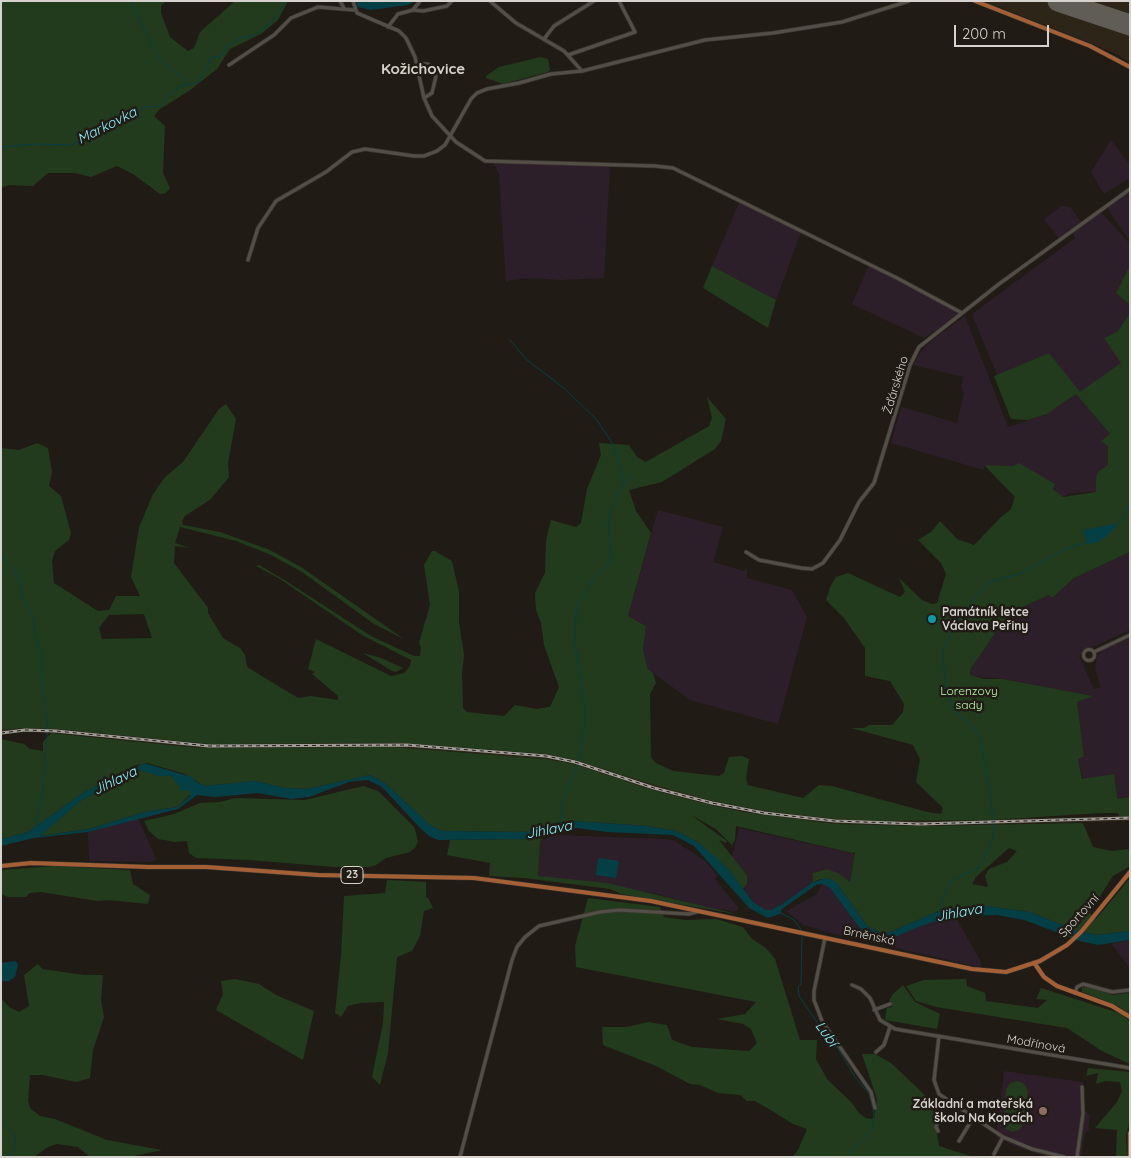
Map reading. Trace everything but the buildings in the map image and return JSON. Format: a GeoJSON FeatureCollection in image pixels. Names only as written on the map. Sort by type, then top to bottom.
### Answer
{"type":"FeatureCollection","features":[{"type":"Feature","properties":{"kind":"main road"},"geometry":{"type":"LineString","coordinates":[[975,1],[1090,46],[1130,67]]}},
{"type":"Feature","properties":{"kind":"main road","name":"23"},"geometry":{"type":"LineString","coordinates":[[1,866],[31,862],[148,867],[212,867],[318,875],[463,877],[606,894],[701,911]]}},
{"type":"Feature","properties":{"kind":"main road","name":"Sportovní"},"geometry":{"type":"LineString","coordinates":[[1036,966],[1067,945],[1089,922],[1130,872]]}},
{"type":"Feature","properties":{"kind":"main road","name":"Brněnská"},"geometry":{"type":"LineString","coordinates":[[701,911],[990,971],[1036,966]]}},
{"type":"Feature","properties":{"kind":"main road"},"geometry":{"type":"LineString","coordinates":[[1036,966],[1053,984],[1112,1006],[1130,1017]]}},
{"type":"Feature","properties":{"kind":"main road"},"geometry":{"type":"LineString","coordinates":[[1130,1133],[1130,1156]]}},
{"type":"Feature","properties":{"kind":"street"},"geometry":{"type":"LineString","coordinates":[[340,1],[345,9]]}},
{"type":"Feature","properties":{"kind":"street"},"geometry":{"type":"LineString","coordinates":[[353,1],[354,10]]}},
{"type":"Feature","properties":{"kind":"street"},"geometry":{"type":"LineString","coordinates":[[413,10],[420,1]]}},
{"type":"Feature","properties":{"kind":"street"},"geometry":{"type":"LineString","coordinates":[[388,27],[398,14],[413,10],[423,12],[447,6],[452,1]]}},
{"type":"Feature","properties":{"kind":"street"},"geometry":{"type":"LineString","coordinates":[[490,1],[516,22],[568,55],[582,71]]}},
{"type":"Feature","properties":{"kind":"street"},"geometry":{"type":"LineString","coordinates":[[544,39],[554,26],[594,1]]}},
{"type":"Feature","properties":{"kind":"street"},"geometry":{"type":"LineString","coordinates":[[568,55],[635,32],[619,1]]}},
{"type":"Feature","properties":{"kind":"street"},"geometry":{"type":"LineString","coordinates":[[446,145],[477,93],[487,89],[551,74],[582,71],[617,60],[705,40],[774,33],[842,22],[909,1]]}},
{"type":"Feature","properties":{"kind":"street"},"geometry":{"type":"LineString","coordinates":[[229,65],[274,35],[291,18],[318,7],[354,10],[361,16],[399,31],[406,38],[417,64],[424,98],[432,116],[456,142],[485,161],[672,168],[946,303],[962,313]]}},
{"type":"Feature","properties":{"kind":"street"},"geometry":{"type":"LineString","coordinates":[[417,64],[428,64],[435,71],[436,76],[432,93],[424,98]]}},
{"type":"Feature","properties":{"kind":"street"},"geometry":{"type":"LineString","coordinates":[[248,260],[258,228],[276,201],[326,172],[352,152],[365,149],[420,156],[431,154],[446,145],[456,142]]}},
{"type":"Feature","properties":{"kind":"street","name":"Žďárského"},"geometry":{"type":"LineString","coordinates":[[746,552],[759,560],[808,569],[818,567],[828,558],[859,502],[874,483],[915,353],[923,342],[1130,189]]}},
{"type":"Feature","properties":{"kind":"street"},"geometry":{"type":"LineString","coordinates":[[1094,652],[1130,635]]}},
{"type":"Feature","properties":{"kind":"street"},"geometry":{"type":"LineString","coordinates":[[460,1157],[513,955],[524,936],[540,926],[600,912],[619,910],[689,914],[701,911]]}},
{"type":"Feature","properties":{"kind":"street"},"geometry":{"type":"LineString","coordinates":[[825,937],[814,1000],[822,1021],[871,1092],[875,1108]]}},
{"type":"Feature","properties":{"kind":"street"},"geometry":{"type":"LineString","coordinates":[[1075,993],[1077,987],[1083,984],[1112,992],[1130,990]]}},
{"type":"Feature","properties":{"kind":"street"},"geometry":{"type":"LineString","coordinates":[[852,985],[870,998],[880,1020],[890,1027],[884,1045],[876,1052]]}},
{"type":"Feature","properties":{"kind":"street"},"geometry":{"type":"LineString","coordinates":[[855,991],[857,987]]}},
{"type":"Feature","properties":{"kind":"street"},"geometry":{"type":"LineString","coordinates":[[874,1010],[890,1004]]}},
{"type":"Feature","properties":{"kind":"street","name":"Modřínová"},"geometry":{"type":"LineString","coordinates":[[890,1027],[1130,1068]]}},
{"type":"Feature","properties":{"kind":"street"},"geometry":{"type":"LineString","coordinates":[[904,1037],[905,1031]]}},
{"type":"Feature","properties":{"kind":"street"},"geometry":{"type":"LineString","coordinates":[[939,1036],[934,1084],[939,1094],[1003,1137],[1032,1149],[1064,1157]]}},
{"type":"Feature","properties":{"kind":"street"},"geometry":{"type":"LineString","coordinates":[[1077,1157],[1083,1114],[1082,1087]]}},
{"type":"Feature","properties":{"kind":"street"},"geometry":{"type":"LineString","coordinates":[[938,1131],[936,1127],[945,1099]]}},
{"type":"Feature","properties":{"kind":"street"},"geometry":{"type":"LineString","coordinates":[[959,1141],[973,1118]]}},
{"type":"Feature","properties":{"kind":"street"},"geometry":{"type":"LineString","coordinates":[[994,1154],[1003,1137]]}},
{"type":"Feature","properties":{"kind":"shaded area"},"geometry":{"type":"Polygon","coordinates":[[[984,1],[1130,1],[1130,63],[1118,55],[1088,42],[984,1]]]}},
{"type":"Feature","properties":{"kind":"shaded area"},"geometry":{"type":"Polygon","coordinates":[[[1111,140],[1130,165],[1130,178],[1104,194],[1091,172],[1111,140]]]}},
{"type":"Feature","properties":{"kind":"shaded area"},"geometry":{"type":"Polygon","coordinates":[[[493,162],[610,163],[604,278],[560,280],[533,278],[506,282],[499,174],[493,162]]]}},
{"type":"Feature","properties":{"kind":"shaded area"},"geometry":{"type":"Polygon","coordinates":[[[1130,189],[1130,241],[1106,207],[1130,189]]]}},
{"type":"Feature","properties":{"kind":"shaded area"},"geometry":{"type":"Polygon","coordinates":[[[740,201],[801,232],[776,300],[712,266],[740,201]]]}},
{"type":"Feature","properties":{"kind":"shaded area"},"geometry":{"type":"Polygon","coordinates":[[[1062,206],[1070,207],[1082,223],[1100,211],[1130,244],[1130,265],[1116,293],[1130,305],[1130,313],[1118,331],[1109,335],[1121,363],[1080,393],[1049,353],[997,375],[972,314],[1075,238],[1073,231],[1060,240],[1044,219],[1062,206]]]}},
{"type":"Feature","properties":{"kind":"shaded area"},"geometry":{"type":"Polygon","coordinates":[[[869,265],[955,307],[962,313],[924,338],[852,304],[869,265]]]}},
{"type":"Feature","properties":{"kind":"shaded area"},"geometry":{"type":"Polygon","coordinates":[[[965,316],[1008,427],[1047,414],[1076,394],[1110,434],[1108,465],[1096,478],[1096,492],[1070,493],[1062,497],[1053,489],[1055,485],[1013,466],[984,465],[984,470],[891,443],[901,407],[957,423],[964,394],[961,387],[964,377],[913,365],[920,353],[931,341],[965,316]]]}},
{"type":"Feature","properties":{"kind":"shaded area"},"geometry":{"type":"Polygon","coordinates":[[[658,510],[723,527],[713,562],[744,571],[747,567],[747,578],[792,590],[807,617],[778,724],[690,700],[648,669],[643,650],[646,626],[628,616],[658,510]]]}},
{"type":"Feature","properties":{"kind":"shaded area"},"geometry":{"type":"Polygon","coordinates":[[[1130,552],[1130,630],[1083,651],[1079,656],[1094,689],[1101,687],[1095,669],[1097,657],[1102,650],[1130,638],[1130,796],[1117,799],[1083,779],[1078,759],[1084,755],[1077,702],[1092,696],[1003,679],[970,676],[970,670],[1003,621],[1012,612],[1049,595],[1052,598],[1074,578],[1130,552]]]}},
{"type":"Feature","properties":{"kind":"shaded area"},"geometry":{"type":"Polygon","coordinates":[[[34,727],[199,744],[392,742],[546,754],[585,762],[712,801],[836,819],[920,821],[1130,816],[1130,821],[920,826],[835,824],[764,815],[711,805],[653,790],[574,764],[546,759],[407,748],[209,749],[56,733],[25,732],[1,735],[1,730],[34,727]]]}},
{"type":"Feature","properties":{"kind":"shaded area"},"geometry":{"type":"Polygon","coordinates":[[[138,818],[156,859],[152,862],[89,861],[88,832],[138,818]]]}},
{"type":"Feature","properties":{"kind":"shaded area"},"geometry":{"type":"Polygon","coordinates":[[[739,828],[855,854],[850,883],[838,873],[823,869],[812,873],[813,882],[782,904],[771,910],[766,910],[753,902],[743,889],[747,884],[747,875],[732,857],[739,828]]]}},
{"type":"Feature","properties":{"kind":"shaded area"},"geometry":{"type":"Polygon","coordinates":[[[555,835],[675,841],[705,861],[718,876],[715,879],[739,909],[734,912],[721,909],[720,911],[653,893],[538,876],[540,841],[555,835]]]}},
{"type":"Feature","properties":{"kind":"shaded area"},"geometry":{"type":"Polygon","coordinates":[[[822,884],[830,888],[858,926],[871,936],[949,917],[957,920],[981,962],[980,967],[834,934],[804,925],[786,911],[816,895],[822,884]]]}},
{"type":"Feature","properties":{"kind":"shaded area"},"geometry":{"type":"Polygon","coordinates":[[[1130,940],[1130,968],[1111,944],[1130,940]]]}},
{"type":"Feature","properties":{"kind":"shaded area","name":"Základní a mateřská škola Na Kopcích"},"geometry":{"type":"Polygon","coordinates":[[[1004,1071],[1083,1082],[1082,1088],[1085,1089],[1082,1107],[1090,1116],[1088,1128],[1090,1129],[1085,1133],[1081,1157],[1049,1157],[1019,1148],[996,1137],[1004,1071]]]}},
{"type":"Feature","properties":{"kind":"green space"},"geometry":{"type":"Polygon","coordinates":[[[1,1],[166,1],[161,6],[161,13],[170,37],[188,51],[194,48],[200,32],[235,1],[288,1],[278,20],[261,34],[230,49],[217,69],[189,91],[160,109],[154,116],[165,126],[163,173],[170,188],[166,193],[160,194],[133,174],[117,166],[91,177],[75,173],[48,173],[33,186],[9,185],[1,188],[1,1]]]}},
{"type":"Feature","properties":{"kind":"green space"},"geometry":{"type":"Polygon","coordinates":[[[540,57],[548,59],[550,70],[548,72],[503,84],[486,78],[486,76],[499,67],[540,57]]]}},
{"type":"Feature","properties":{"kind":"green space"},"geometry":{"type":"Polygon","coordinates":[[[1130,265],[1130,305],[1116,293],[1130,265]]]}},
{"type":"Feature","properties":{"kind":"green space"},"geometry":{"type":"Polygon","coordinates":[[[712,266],[776,300],[768,328],[703,288],[712,266]]]}},
{"type":"Feature","properties":{"kind":"green space","name":"Lorenzovy sady"},"geometry":{"type":"Polygon","coordinates":[[[1130,313],[1130,552],[1074,578],[1052,598],[1049,595],[1012,612],[1003,621],[970,670],[970,675],[984,679],[1003,679],[1093,696],[1077,702],[1084,756],[1078,759],[1082,779],[1114,774],[1117,799],[1130,797],[1130,816],[1120,817],[1118,813],[1101,813],[991,820],[880,821],[836,819],[765,811],[712,801],[575,760],[546,754],[402,743],[209,744],[56,729],[24,728],[1,730],[1,448],[19,450],[37,443],[48,448],[52,472],[49,486],[61,496],[71,533],[69,540],[55,551],[52,561],[54,583],[98,611],[109,610],[116,596],[140,596],[131,577],[139,527],[153,494],[165,477],[183,462],[219,409],[226,404],[236,419],[228,463],[229,477],[211,499],[185,516],[182,521],[183,525],[220,532],[270,550],[301,567],[404,639],[374,624],[302,572],[271,555],[236,541],[180,527],[175,543],[190,548],[175,546],[174,563],[208,608],[208,613],[223,638],[240,648],[245,655],[247,667],[298,698],[311,696],[338,700],[338,696],[312,674],[315,672],[308,669],[316,639],[391,676],[404,673],[410,666],[411,660],[362,635],[280,579],[256,566],[259,565],[286,581],[371,636],[414,656],[420,656],[421,648],[419,643],[430,605],[424,565],[432,551],[435,551],[452,561],[459,592],[459,622],[464,655],[462,674],[463,708],[467,712],[504,716],[515,705],[536,709],[550,707],[559,687],[544,645],[541,623],[536,610],[535,593],[545,573],[546,540],[551,520],[576,527],[581,523],[587,489],[601,455],[599,443],[629,445],[637,457],[646,462],[709,426],[712,418],[707,397],[726,419],[721,441],[715,449],[662,482],[629,490],[636,511],[651,533],[628,616],[646,626],[643,650],[648,669],[653,673],[656,683],[650,694],[651,757],[656,763],[673,771],[719,776],[724,773],[729,757],[742,756],[749,759],[746,778],[748,785],[803,798],[819,785],[832,786],[927,812],[941,814],[943,808],[916,782],[920,759],[913,745],[851,728],[864,728],[869,725],[892,725],[903,712],[904,704],[890,681],[865,676],[865,648],[844,618],[826,600],[830,587],[836,577],[848,573],[900,597],[905,592],[899,578],[922,600],[932,604],[937,603],[946,574],[941,563],[918,540],[931,532],[940,521],[957,539],[974,545],[1011,509],[1015,497],[984,465],[1013,466],[1019,463],[1055,484],[1053,489],[1063,497],[1096,492],[1098,472],[1108,465],[1108,446],[1101,441],[1110,434],[1076,394],[1047,414],[1028,420],[1011,419],[994,376],[1049,353],[1080,392],[1121,363],[1104,338],[1118,331],[1130,313]],[[144,614],[109,615],[99,628],[102,639],[152,638],[144,614]]]}},
{"type":"Feature","properties":{"kind":"green space"},"geometry":{"type":"Polygon","coordinates":[[[363,653],[381,658],[403,668],[396,672],[392,671],[363,653]]]}},
{"type":"Feature","properties":{"kind":"green space"},"geometry":{"type":"Polygon","coordinates":[[[51,733],[199,748],[392,747],[546,759],[574,764],[653,790],[711,805],[744,812],[835,824],[920,826],[1083,823],[1093,847],[1112,851],[1130,849],[1130,866],[1113,876],[1095,904],[1091,905],[1091,909],[1087,910],[1096,919],[1130,878],[1130,931],[1097,935],[1074,930],[1030,912],[986,906],[937,912],[890,932],[881,933],[867,926],[836,882],[821,879],[813,882],[812,873],[827,869],[838,873],[850,882],[855,852],[852,853],[736,826],[735,840],[732,845],[716,829],[691,815],[727,841],[726,843],[719,840],[747,875],[747,884],[743,889],[728,869],[699,843],[676,831],[647,826],[574,821],[555,823],[525,832],[442,831],[431,826],[385,783],[370,775],[307,789],[285,788],[255,781],[204,786],[185,774],[147,763],[137,765],[113,779],[84,792],[28,832],[1,839],[1,739],[24,744],[30,749],[43,751],[43,742],[51,733]],[[1009,848],[976,877],[972,884],[988,887],[985,876],[989,869],[1007,862],[1017,851],[1009,848]]]}},
{"type":"Feature","properties":{"kind":"green space"},"geometry":{"type":"Polygon","coordinates":[[[139,770],[171,776],[183,790],[190,790],[191,794],[177,807],[144,812],[89,829],[39,836],[83,799],[120,782],[139,770]]]}},
{"type":"Feature","properties":{"kind":"green space"},"geometry":{"type":"Polygon","coordinates":[[[363,786],[378,791],[414,827],[418,841],[415,848],[410,852],[386,858],[376,865],[369,867],[334,867],[196,858],[189,853],[187,841],[175,842],[158,839],[149,831],[144,821],[174,814],[200,803],[220,802],[235,798],[305,800],[363,786]]]}},
{"type":"Feature","properties":{"kind":"green space"},"geometry":{"type":"Polygon","coordinates":[[[540,835],[542,840],[540,841],[538,876],[607,883],[741,915],[621,894],[610,889],[524,878],[489,876],[490,863],[447,855],[450,840],[524,839],[540,835]]]}},
{"type":"Feature","properties":{"kind":"green space"},"geometry":{"type":"Polygon","coordinates":[[[55,866],[130,870],[133,884],[150,895],[148,904],[108,900],[97,901],[41,892],[30,893],[26,897],[8,897],[1,894],[1,870],[55,866]]]}},
{"type":"Feature","properties":{"kind":"green space"},"geometry":{"type":"Polygon","coordinates":[[[387,880],[426,882],[426,898],[428,898],[433,908],[424,911],[420,936],[412,951],[397,957],[388,1053],[380,1085],[372,1077],[383,1023],[384,1002],[360,1003],[348,1006],[341,1017],[335,1013],[341,956],[344,896],[385,893],[387,880]]]}},
{"type":"Feature","properties":{"kind":"green space"},"geometry":{"type":"Polygon","coordinates":[[[588,898],[660,907],[664,917],[686,920],[716,919],[743,927],[752,939],[766,948],[775,959],[800,1040],[817,1040],[816,1059],[827,1079],[852,1103],[859,1113],[866,1118],[874,1119],[877,1099],[862,1054],[875,1054],[891,1063],[932,1103],[939,1146],[973,1157],[792,1157],[798,1150],[807,1129],[793,1124],[755,1101],[747,1101],[740,1095],[718,1093],[700,1085],[690,1084],[656,1066],[603,1045],[602,1027],[627,1027],[648,1022],[667,1025],[672,1040],[692,1047],[749,1051],[757,1043],[751,1029],[743,1024],[717,1019],[745,1014],[756,1002],[576,967],[575,946],[588,898]]]}},
{"type":"Feature","properties":{"kind":"green space"},"geometry":{"type":"Polygon","coordinates":[[[38,964],[42,969],[84,975],[103,975],[101,1000],[104,1017],[93,1050],[90,1078],[76,1082],[43,1075],[30,1075],[28,1101],[30,1108],[40,1116],[55,1119],[107,1140],[162,1150],[130,1157],[90,1157],[78,1147],[57,1144],[48,1147],[34,1157],[1,1157],[1,998],[9,1007],[19,1012],[29,1006],[24,975],[38,964]]]}},
{"type":"Feature","properties":{"kind":"green space"},"geometry":{"type":"Polygon","coordinates":[[[235,979],[259,984],[276,995],[314,1011],[303,1060],[216,1010],[223,994],[221,981],[235,979]]]}},
{"type":"Feature","properties":{"kind":"green space"},"geometry":{"type":"Polygon","coordinates":[[[966,979],[967,986],[985,993],[986,1001],[1038,1008],[1047,1000],[1036,999],[1041,988],[1119,1013],[1130,1021],[1130,1064],[1102,1051],[1067,1028],[936,1007],[916,1001],[906,986],[924,980],[966,979]]]}},
{"type":"Feature","properties":{"kind":"green space"},"geometry":{"type":"Polygon","coordinates":[[[903,985],[915,1002],[940,1014],[937,1029],[885,1020],[887,1008],[892,1007],[889,1001],[893,994],[903,985]]]}},
{"type":"Feature","properties":{"kind":"green space"},"geometry":{"type":"Polygon","coordinates":[[[1082,987],[1093,988],[1112,995],[1130,993],[1130,1014],[1116,1005],[1082,992],[1082,987]]]}},
{"type":"Feature","properties":{"kind":"green space"},"geometry":{"type":"Polygon","coordinates":[[[1088,1068],[1130,1072],[1130,1121],[1126,1135],[1127,1157],[1116,1157],[1117,1130],[1095,1128],[1117,1102],[1122,1091],[1120,1082],[1105,1081],[1096,1084],[1098,1073],[1086,1076],[1088,1068]]]}},
{"type":"Feature","properties":{"kind":"green space"},"geometry":{"type":"Polygon","coordinates":[[[1018,1081],[1024,1084],[1028,1091],[1024,1123],[1019,1130],[1012,1132],[1006,1129],[1003,1124],[1006,1090],[1010,1083],[1018,1081]]]}},
{"type":"Feature","properties":{"kind":"water"},"geometry":{"type":"Polygon","coordinates":[[[356,1],[415,1],[408,5],[371,10],[358,7],[356,1]]]}},
{"type":"Feature","properties":{"kind":"water"},"geometry":{"type":"Polygon","coordinates":[[[1117,525],[1107,536],[1098,542],[1087,544],[1083,530],[1117,525]]]}},
{"type":"Feature","properties":{"kind":"water","name":"Jihlava"},"geometry":{"type":"Polygon","coordinates":[[[144,763],[192,777],[204,786],[255,781],[285,788],[307,789],[370,775],[385,783],[431,826],[442,831],[525,832],[555,823],[574,821],[647,826],[676,831],[699,843],[712,854],[728,869],[753,902],[766,910],[771,910],[782,904],[813,882],[827,878],[836,882],[867,926],[880,933],[890,932],[937,912],[986,906],[1030,912],[1074,930],[1097,935],[1130,931],[1130,940],[1098,945],[1080,941],[1024,920],[997,915],[949,917],[890,939],[879,939],[867,934],[858,926],[830,888],[822,884],[816,885],[782,909],[780,914],[768,918],[749,908],[694,846],[673,835],[607,832],[577,828],[524,839],[438,840],[429,836],[420,828],[382,787],[368,780],[349,782],[309,797],[291,799],[258,793],[215,797],[197,795],[178,809],[88,832],[34,838],[1,846],[1,839],[28,832],[84,792],[144,763]],[[139,770],[120,782],[83,799],[40,836],[89,829],[144,812],[177,807],[190,796],[190,790],[183,791],[171,776],[159,776],[139,770]]]}},
{"type":"Feature","properties":{"kind":"water"},"geometry":{"type":"Polygon","coordinates":[[[598,858],[619,861],[616,878],[596,875],[598,858]]]}},
{"type":"Feature","properties":{"kind":"water"},"geometry":{"type":"Polygon","coordinates":[[[15,961],[18,964],[15,977],[9,981],[1,981],[1,963],[15,961]]]}},
{"type":"Feature","properties":{"kind":"waterway"},"geometry":{"type":"LineString","coordinates":[[131,1],[154,50],[165,65],[185,79],[186,85]]}},
{"type":"Feature","properties":{"kind":"waterway","name":"Markovka"},"geometry":{"type":"LineString","coordinates":[[1,147],[36,144],[71,145],[91,138],[144,107],[161,106],[167,97],[179,87],[199,82],[211,58],[221,56],[227,46],[243,37],[253,36],[272,22],[286,1]]}},
{"type":"Feature","properties":{"kind":"waterway"},"geometry":{"type":"LineString","coordinates":[[510,340],[527,360],[564,388],[596,419],[613,444],[620,465],[623,485]]}},
{"type":"Feature","properties":{"kind":"waterway","name":"Jihlava"},"geometry":{"type":"LineString","coordinates":[[560,823],[562,802],[578,763],[584,733],[585,707],[575,645],[576,608],[590,584],[612,558],[608,524],[610,512],[618,493],[631,476]]}},
{"type":"Feature","properties":{"kind":"waterway"},"geometry":{"type":"LineString","coordinates":[[1116,525],[1121,521],[1130,503]]}},
{"type":"Feature","properties":{"kind":"waterway","name":"Jihlava"},"geometry":{"type":"LineString","coordinates":[[938,913],[949,882],[978,868],[993,839],[992,807],[980,737],[975,729],[953,710],[945,686],[943,652],[951,631],[963,612],[989,582],[1022,573],[1063,550],[1087,542]]}},
{"type":"Feature","properties":{"kind":"waterway"},"geometry":{"type":"LineString","coordinates":[[1,557],[12,567],[20,581],[21,593],[34,621],[36,638],[41,652],[42,686],[48,726],[42,794],[35,829]]}},
{"type":"Feature","properties":{"kind":"waterway","name":"Lubí"},"geometry":{"type":"LineString","coordinates":[[779,912],[794,920],[802,931]]}},
{"type":"Feature","properties":{"kind":"waterway","name":"Lubí"},"geometry":{"type":"LineString","coordinates":[[802,935],[799,996],[834,1047],[837,1047],[855,1077],[869,1094],[874,1113],[872,1129],[846,1157]]}},
{"type":"Feature","properties":{"kind":"waterway"},"geometry":{"type":"LineString","coordinates":[[1,1120],[15,1136],[15,1150],[7,1157]]}},
{"type":"Feature","properties":{"kind":"runway"},"geometry":{"type":"LineString","coordinates":[[1058,1],[1130,25]]}},
{"type":"Feature","properties":{"kind":"railway"},"geometry":{"type":"LineString","coordinates":[[1,733],[25,730],[56,731],[209,746],[407,745],[546,756],[575,762],[654,788],[712,803],[764,813],[835,821],[920,824],[1130,818]]}},
{"type":"Feature","properties":{"kind":"place","name":"Památník letce Václava Peřiny"},"geometry":{"type":"Point","coordinates":[932,619]}},
{"type":"Feature","properties":{"kind":"place","name":"Základní a mateřská škola Na Kopcích"},"geometry":{"type":"Point","coordinates":[1043,1111]}},
{"type":"Feature","properties":{"kind":"district","name":"Kožichovice"},"geometry":{"type":"Point","coordinates":[423,69]}}]}
